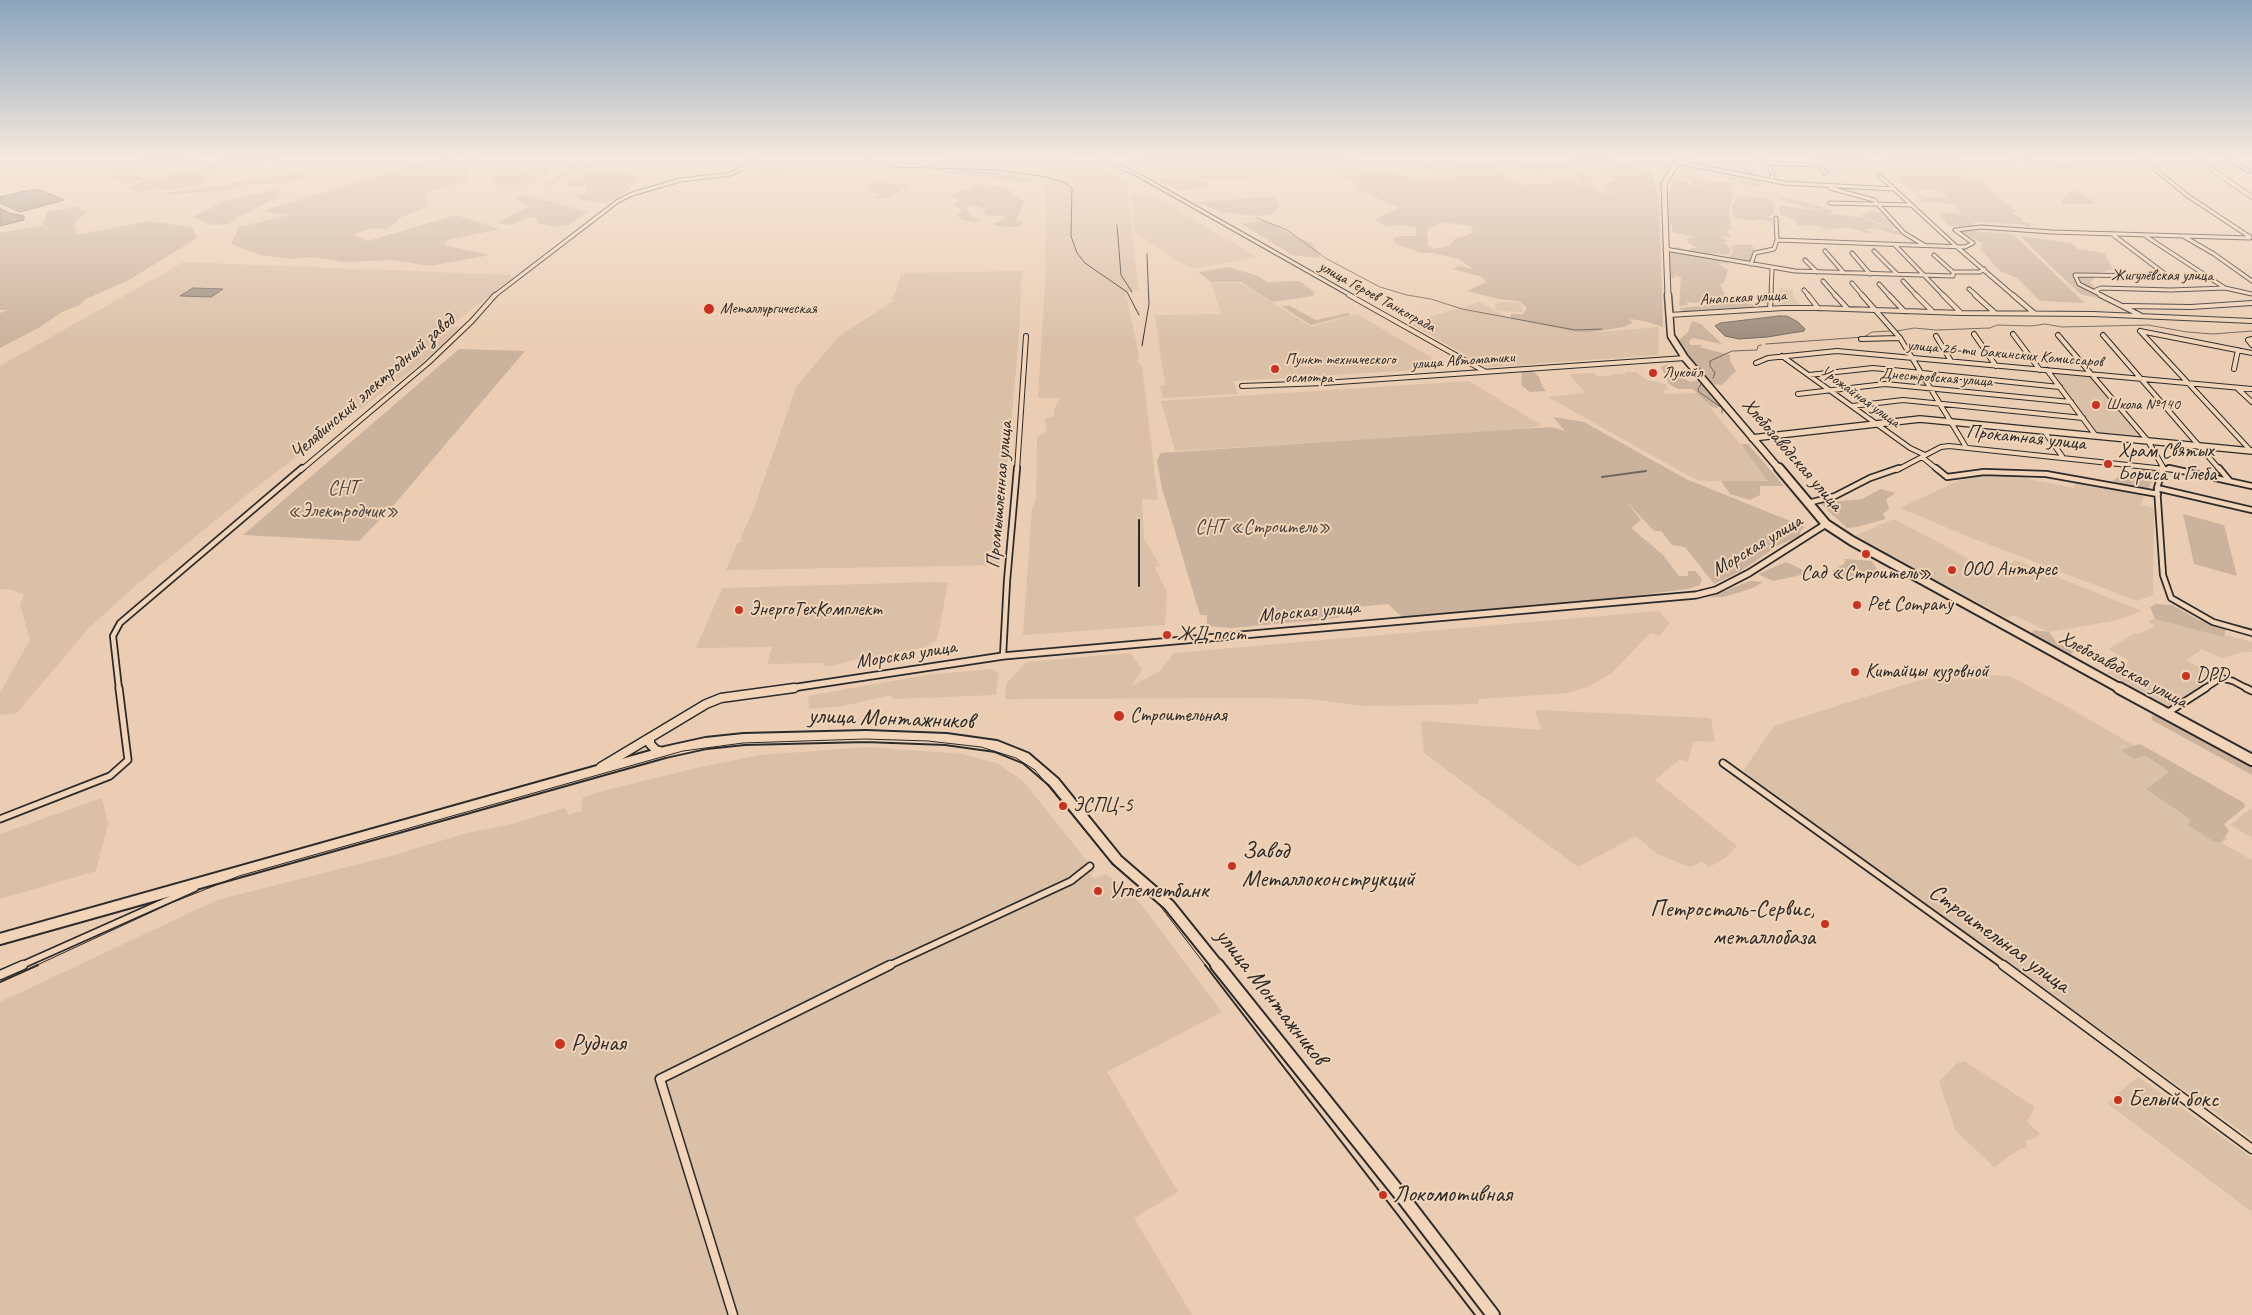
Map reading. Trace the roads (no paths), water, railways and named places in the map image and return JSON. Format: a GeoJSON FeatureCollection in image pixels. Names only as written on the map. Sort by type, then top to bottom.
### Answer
{"type":"FeatureCollection","features":[{"type":"Feature","properties":{"kind":"main road","name":"Хлебозаводская улица"},"geometry":{"type":"LineString","coordinates":[[1665,219],[1670,336],[1685,358],[1826,524],[1906,572],[2252,760]]}},
{"type":"Feature","properties":{"kind":"main road"},"geometry":{"type":"LineString","coordinates":[[1752,438],[1910,419],[1950,421],[2252,452]]}},
{"type":"Feature","properties":{"kind":"main road","name":"улица Монтажников"},"geometry":{"type":"LineString","coordinates":[[0,939],[664,752],[724,741],[866,736],[981,742],[1009,750],[1026,758],[1054,782],[1117,860],[1169,905],[1404,1198],[1493,1315]]}},
{"type":"Feature","properties":{"kind":"street","name":"Челябинский электродный завод"},"geometry":{"type":"LineString","coordinates":[[0,819],[110,776],[128,760],[113,636],[120,623],[428,363],[472,321],[495,295],[593,219]]}},
{"type":"Feature","properties":{"kind":"street","name":"улица Героев Танкограда"},"geometry":{"type":"LineString","coordinates":[[1216,219],[1484,372]]}},
{"type":"Feature","properties":{"kind":"street"},"geometry":{"type":"LineString","coordinates":[[1751,264],[1755,253],[1774,249],[1777,240],[1776,219]]}},
{"type":"Feature","properties":{"kind":"street"},"geometry":{"type":"LineString","coordinates":[[1891,219],[1904,233],[1925,246]]}},
{"type":"Feature","properties":{"kind":"street"},"geometry":{"type":"LineString","coordinates":[[1927,219],[2034,313]]}},
{"type":"Feature","properties":{"kind":"street"},"geometry":{"type":"LineString","coordinates":[[2223,219],[2251,238]]}},
{"type":"Feature","properties":{"kind":"street"},"geometry":{"type":"LineString","coordinates":[[1777,240],[1957,247],[1972,245],[1972,243],[1955,230],[1971,227],[2051,232],[2251,238]]}},
{"type":"Feature","properties":{"kind":"street"},"geometry":{"type":"LineString","coordinates":[[2112,233],[2165,274],[2161,276],[2075,275],[2079,284],[2140,315]]}},
{"type":"Feature","properties":{"kind":"street","name":"Жигулёвская улица"},"geometry":{"type":"LineString","coordinates":[[2143,234],[2225,288]]}},
{"type":"Feature","properties":{"kind":"street"},"geometry":{"type":"LineString","coordinates":[[2182,235],[2214,254],[2252,281]]}},
{"type":"Feature","properties":{"kind":"street"},"geometry":{"type":"LineString","coordinates":[[1895,245],[1961,313]]}},
{"type":"Feature","properties":{"kind":"street"},"geometry":{"type":"LineString","coordinates":[[1665,249],[1751,264],[1817,272],[1953,276],[1952,272]]}},
{"type":"Feature","properties":{"kind":"street"},"geometry":{"type":"LineString","coordinates":[[1825,251],[1844,273]]}},
{"type":"Feature","properties":{"kind":"street"},"geometry":{"type":"LineString","coordinates":[[1874,251],[1897,275]]}},
{"type":"Feature","properties":{"kind":"street"},"geometry":{"type":"LineString","coordinates":[[1852,253],[1870,274]]}},
{"type":"Feature","properties":{"kind":"street"},"geometry":{"type":"LineString","coordinates":[[1934,255],[1952,272],[1989,273]]}},
{"type":"Feature","properties":{"kind":"street"},"geometry":{"type":"LineString","coordinates":[[1805,260],[1817,272]]}},
{"type":"Feature","properties":{"kind":"street"},"geometry":{"type":"LineString","coordinates":[[1770,309],[1772,267]]}},
{"type":"Feature","properties":{"kind":"street"},"geometry":{"type":"LineString","coordinates":[[1980,272],[1984,269]]}},
{"type":"Feature","properties":{"kind":"street"},"geometry":{"type":"LineString","coordinates":[[1823,281],[1846,308]]}},
{"type":"Feature","properties":{"kind":"street"},"geometry":{"type":"LineString","coordinates":[[1903,281],[1932,312]]}},
{"type":"Feature","properties":{"kind":"street"},"geometry":{"type":"LineString","coordinates":[[1852,282],[1900,338],[1928,388],[1966,447]]}},
{"type":"Feature","properties":{"kind":"street"},"geometry":{"type":"LineString","coordinates":[[1879,284],[1904,311]]}},
{"type":"Feature","properties":{"kind":"street","name":"Жигулёвская улица"},"geometry":{"type":"LineString","coordinates":[[2098,293],[2096,290],[2101,288],[2171,290],[2225,288]]}},
{"type":"Feature","properties":{"kind":"street"},"geometry":{"type":"LineString","coordinates":[[2225,288],[2252,294]]}},
{"type":"Feature","properties":{"kind":"street"},"geometry":{"type":"LineString","coordinates":[[1969,289],[1995,313]]}},
{"type":"Feature","properties":{"kind":"street","name":"Анапская улица"},"geometry":{"type":"LineString","coordinates":[[1804,290],[1818,308]]}},
{"type":"Feature","properties":{"kind":"street"},"geometry":{"type":"LineString","coordinates":[[2125,306],[2191,307],[2252,303]]}},
{"type":"Feature","properties":{"kind":"street","name":"Анапская улица"},"geometry":{"type":"LineString","coordinates":[[1669,315],[1770,309],[1846,308],[1961,313],[2140,315],[2252,321]]}},
{"type":"Feature","properties":{"kind":"street"},"geometry":{"type":"LineString","coordinates":[[2252,353],[2140,331],[2252,452]]}},
{"type":"Feature","properties":{"kind":"street"},"geometry":{"type":"LineString","coordinates":[[1974,334],[1996,366]]}},
{"type":"Feature","properties":{"kind":"street"},"geometry":{"type":"LineString","coordinates":[[2013,334],[2040,370]]}},
{"type":"Feature","properties":{"kind":"street"},"geometry":{"type":"LineString","coordinates":[[2058,335],[2148,441],[2163,467],[2157,488],[2163,575],[2172,598],[2214,622],[2252,633]]}},
{"type":"Feature","properties":{"kind":"street"},"geometry":{"type":"LineString","coordinates":[[2103,335],[2230,481]]}},
{"type":"Feature","properties":{"kind":"street","name":"Промышленная улица"},"geometry":{"type":"LineString","coordinates":[[1003,656],[1007,581],[1022,418],[1026,336]]}},
{"type":"Feature","properties":{"kind":"street"},"geometry":{"type":"LineString","coordinates":[[1936,336],[1951,361]]}},
{"type":"Feature","properties":{"kind":"street"},"geometry":{"type":"LineString","coordinates":[[1860,339],[1900,338]]}},
{"type":"Feature","properties":{"kind":"street"},"geometry":{"type":"LineString","coordinates":[[2252,339],[2248,340],[2252,345]]}},
{"type":"Feature","properties":{"kind":"street"},"geometry":{"type":"LineString","coordinates":[[2234,369],[2238,350]]}},
{"type":"Feature","properties":{"kind":"street","name":"улица 26-ти Бакинских Комиссаров"},"geometry":{"type":"LineString","coordinates":[[1756,363],[1768,358],[1837,351],[2252,389]]}},
{"type":"Feature","properties":{"kind":"street","name":"Урожайная улица"},"geometry":{"type":"LineString","coordinates":[[1782,356],[1910,448],[1924,456],[1947,477],[1984,472],[2046,474],[2158,494]]}},
{"type":"Feature","properties":{"kind":"street","name":"улица Автоматики"},"geometry":{"type":"LineString","coordinates":[[1242,386],[1324,384],[1685,358]]}},
{"type":"Feature","properties":{"kind":"street"},"geometry":{"type":"LineString","coordinates":[[1809,375],[1873,368],[2060,386]]}},
{"type":"Feature","properties":{"kind":"street"},"geometry":{"type":"LineString","coordinates":[[2047,370],[2096,436]]}},
{"type":"Feature","properties":{"kind":"street","name":"Днестровская улица"},"geometry":{"type":"LineString","coordinates":[[1798,394],[1885,384],[2071,402]]}},
{"type":"Feature","properties":{"kind":"street"},"geometry":{"type":"LineString","coordinates":[[2236,388],[2252,402]]}},
{"type":"Feature","properties":{"kind":"street"},"geometry":{"type":"LineString","coordinates":[[1852,406],[1903,400],[2083,418]]}},
{"type":"Feature","properties":{"kind":"street"},"geometry":{"type":"LineString","coordinates":[[2044,431],[2062,456]]}},
{"type":"Feature","properties":{"kind":"street","name":"Прокатная улица"},"geometry":{"type":"LineString","coordinates":[[1808,503],[1835,496],[1941,447],[1966,447],[2163,467],[2252,486]]}},
{"type":"Feature","properties":{"kind":"street"},"geometry":{"type":"LineString","coordinates":[[2157,488],[2252,510]]}},
{"type":"Feature","properties":{"kind":"street","name":"Морская улица"},"geometry":{"type":"LineString","coordinates":[[590,773],[706,704],[726,697],[947,666],[1003,656],[1696,595],[1716,590],[1749,573],[1826,524]]}},
{"type":"Feature","properties":{"kind":"street"},"geometry":{"type":"LineString","coordinates":[[2166,713],[2221,678],[2233,681],[2252,690]]}},
{"type":"Feature","properties":{"kind":"street"},"geometry":{"type":"LineString","coordinates":[[650,738],[650,744],[656,750],[664,752]]}},
{"type":"Feature","properties":{"kind":"street","name":"Строительная улица"},"geometry":{"type":"LineString","coordinates":[[1723,763],[2054,1001],[2252,1149]]}},
{"type":"Feature","properties":{"kind":"street"},"geometry":{"type":"LineString","coordinates":[[733,1315],[660,1078],[866,976],[1071,882],[1090,866]]}},
{"type":"Feature","properties":{"kind":"street"},"geometry":{"type":"LineString","coordinates":[[0,975],[132,915],[226,876]]}},
{"type":"Feature","properties":{"kind":"street"},"geometry":{"type":"LineString","coordinates":[[132,915],[140,906],[139,902],[133,901]]}},
{"type":"Feature","properties":{"kind":"waterway"},"geometry":{"type":"LineString","coordinates":[[1260,219],[1287,230],[1327,259],[1380,287],[1407,295],[1431,299],[1462,309],[1575,330],[1602,329]]}},
{"type":"Feature","properties":{"kind":"waterway"},"geometry":{"type":"LineString","coordinates":[[1897,331],[1914,328],[1936,330],[1990,328],[1997,325],[2031,326],[2045,324],[2062,327],[2148,325],[2187,332],[2213,334],[2252,331]]}},
{"type":"Feature","properties":{"kind":"waterway"},"geometry":{"type":"LineString","coordinates":[[1766,344],[1864,337],[1872,332],[1891,331]]}},
{"type":"Feature","properties":{"kind":"waterway"},"geometry":{"type":"LineString","coordinates":[[1713,378],[1715,373],[1710,366],[1710,361],[1732,351],[1757,350],[1758,346],[1761,345]]}},
{"type":"Feature","properties":{"kind":"waterway"},"geometry":{"type":"LineString","coordinates":[[1702,383],[1698,389],[1699,392],[1722,408],[1722,413]]}},
{"type":"Feature","properties":{"kind":"waterway"},"geometry":{"type":"LineString","coordinates":[[1602,477],[1646,471]]}},
{"type":"Feature","properties":{"kind":"tram line"},"geometry":{"type":"LineString","coordinates":[[35,966],[171,903],[239,876],[683,751],[743,743],[865,739],[928,741],[981,747],[1016,758],[1035,770],[1109,860],[1158,903],[1206,966]]}},
{"type":"Feature","properties":{"kind":"tram line"},"geometry":{"type":"LineString","coordinates":[[0,982],[38,965]]}},
{"type":"Feature","properties":{"kind":"tram line"},"geometry":{"type":"LineString","coordinates":[[1205,965],[1475,1315]]}},
{"type":"Feature","properties":{"kind":"railway"},"geometry":{"type":"LineString","coordinates":[[1071,219],[1071,236],[1077,253],[1085,263],[1127,292],[1139,315]]}},
{"type":"Feature","properties":{"kind":"railway"},"geometry":{"type":"LineString","coordinates":[[1117,225],[1121,275],[1132,292]]}},
{"type":"Feature","properties":{"kind":"railway"},"geometry":{"type":"LineString","coordinates":[[1142,346],[1149,304],[1147,254]]}},
{"type":"Feature","properties":{"kind":"railway"},"geometry":{"type":"LineString","coordinates":[[1139,520],[1139,586]]}},
{"type":"Feature","properties":{"kind":"place","name":"Металлургическая"},"geometry":{"type":"Point","coordinates":[709,309]}},
{"type":"Feature","properties":{"kind":"place","name":"Пункт технического осмотра"},"geometry":{"type":"Point","coordinates":[1275,369]}},
{"type":"Feature","properties":{"kind":"place","name":"Лукойл"},"geometry":{"type":"Point","coordinates":[1653,373]}},
{"type":"Feature","properties":{"kind":"place","name":"Школа №140"},"geometry":{"type":"Point","coordinates":[2096,405]}},
{"type":"Feature","properties":{"kind":"place","name":"Храм Святых Бориса и Глеба"},"geometry":{"type":"Point","coordinates":[2108,464]}},
{"type":"Feature","properties":{"kind":"place","name":"Сад «Строитель»"},"geometry":{"type":"Point","coordinates":[1866,554]}},
{"type":"Feature","properties":{"kind":"place","name":"ООО Антарес"},"geometry":{"type":"Point","coordinates":[1952,570]}},
{"type":"Feature","properties":{"kind":"place","name":"Pet Company"},"geometry":{"type":"Point","coordinates":[1857,605]}},
{"type":"Feature","properties":{"kind":"place","name":"ЭнергоТехКомплект"},"geometry":{"type":"Point","coordinates":[739,610]}},
{"type":"Feature","properties":{"kind":"place","name":"ЖД пост"},"geometry":{"type":"Point","coordinates":[1167,635]}},
{"type":"Feature","properties":{"kind":"place","name":"Китайцы кузовной"},"geometry":{"type":"Point","coordinates":[1855,672]}},
{"type":"Feature","properties":{"kind":"place","name":"DPD"},"geometry":{"type":"Point","coordinates":[2186,676]}},
{"type":"Feature","properties":{"kind":"place","name":"Строительная"},"geometry":{"type":"Point","coordinates":[1119,716]}},
{"type":"Feature","properties":{"kind":"place","name":"ЭСПЦ-5"},"geometry":{"type":"Point","coordinates":[1063,806]}},
{"type":"Feature","properties":{"kind":"place","name":"Завод Металлоконструкций"},"geometry":{"type":"Point","coordinates":[1232,866]}},
{"type":"Feature","properties":{"kind":"place","name":"Углеметбанк"},"geometry":{"type":"Point","coordinates":[1098,891]}},
{"type":"Feature","properties":{"kind":"place","name":"Петросталь-Сервис, металлобаза"},"geometry":{"type":"Point","coordinates":[1825,924]}},
{"type":"Feature","properties":{"kind":"place","name":"Рудная"},"geometry":{"type":"Point","coordinates":[560,1044]}},
{"type":"Feature","properties":{"kind":"place","name":"Белый бокс"},"geometry":{"type":"Point","coordinates":[2118,1100]}},
{"type":"Feature","properties":{"kind":"place","name":"Локомотивная"},"geometry":{"type":"Point","coordinates":[1383,1195]}},
{"type":"Feature","properties":{"kind":"park label","name":"СНТ «Электродчик»"},"geometry":{"type":"Point","coordinates":[343,500]}},
{"type":"Feature","properties":{"kind":"park label","name":"СНТ «Строитель»"},"geometry":{"type":"Point","coordinates":[1263,528]}}]}
